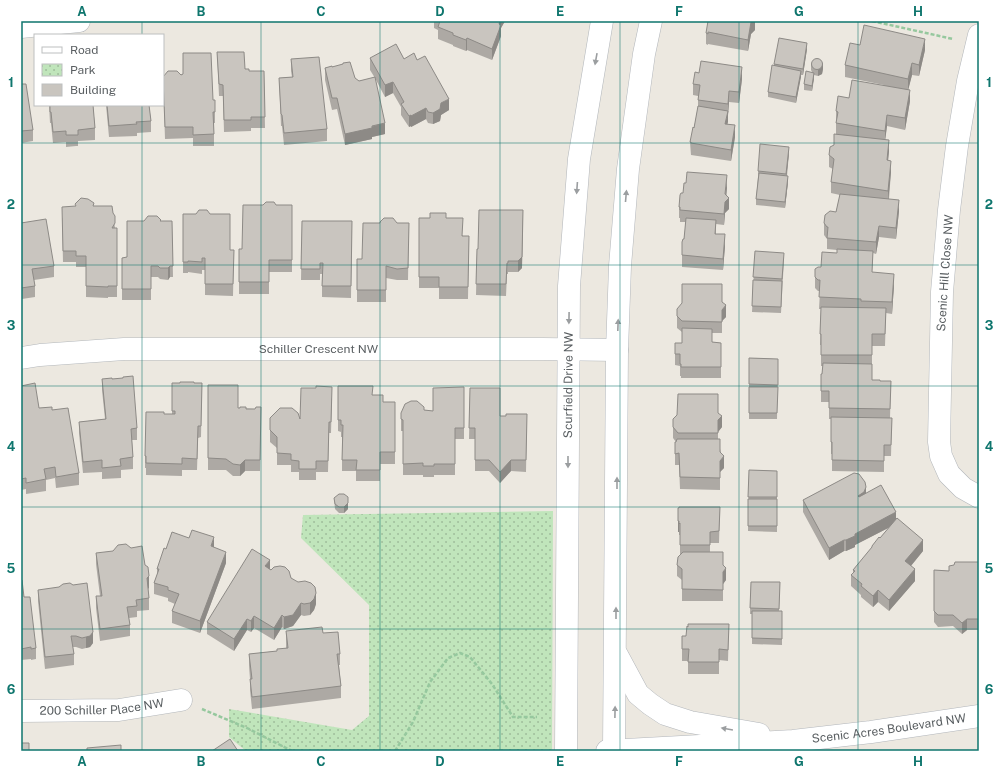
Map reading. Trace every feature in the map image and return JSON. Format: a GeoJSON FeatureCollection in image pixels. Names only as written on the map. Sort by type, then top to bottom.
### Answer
{"type":"FeatureCollection","features":[{"type":"Feature","properties":{"kind":"street"},"geometry":{"type":"LineString","coordinates":[[21,27],[79,21]]}},
{"type":"Feature","properties":{"kind":"street","name":"Scurfield Drive NW"},"geometry":{"type":"LineString","coordinates":[[566,751],[569,286],[579,159],[602,21]]}},
{"type":"Feature","properties":{"kind":"street"},"geometry":{"type":"LineString","coordinates":[[614,751],[616,652],[617,350],[620,266],[628,169],[644,54],[651,21]]}},
{"type":"Feature","properties":{"kind":"street","name":"Scenic Hill Close NW"},"geometry":{"type":"LineString","coordinates":[[978,40],[968,81],[957,146],[949,210],[942,292],[939,442],[941,456],[949,474],[963,488],[979,496]]}},
{"type":"Feature","properties":{"kind":"street","name":"Schiller Crescent NW"},"geometry":{"type":"LineString","coordinates":[[21,358],[40,354],[124,349],[617,350]]}},
{"type":"Feature","properties":{"kind":"street"},"geometry":{"type":"LineString","coordinates":[[616,652],[638,694],[665,714],[690,722],[793,741]]}},
{"type":"Feature","properties":{"kind":"street","name":"200 Schiller Place NW"},"geometry":{"type":"LineString","coordinates":[[21,711],[119,710],[181,700]]}},
{"type":"Feature","properties":{"kind":"street","name":"Scenic Acres Boulevard NW"},"geometry":{"type":"LineString","coordinates":[[606,751],[793,741],[871,732],[979,716]]}},
{"type":"Feature","properties":{"kind":"path"},"geometry":{"type":"LineString","coordinates":[[872,21],[978,40]]}},
{"type":"Feature","properties":{"kind":"path"},"geometry":{"type":"LineString","coordinates":[[395,751],[413,722],[430,682],[448,658],[460,653],[470,657],[492,684],[513,717],[537,717]]}},
{"type":"Feature","properties":{"kind":"path"},"geometry":{"type":"LineString","coordinates":[[181,700],[247,728],[292,751]]}},
{"type":"Feature","properties":{"kind":"green space"},"geometry":{"type":"Polygon","coordinates":[[[553,511],[552,751],[246,751],[229,737],[229,709],[352,730],[369,716],[369,605],[301,538],[303,515],[553,511]]]}},
{"type":"Feature","properties":{"kind":"building"},"geometry":{"type":"Polygon","coordinates":[[[440,21],[500,21],[499,24],[501,25],[492,49],[467,38],[466,40],[453,35],[453,33],[438,27],[440,21]]]}},
{"type":"Feature","properties":{"kind":"building"},"geometry":{"type":"Polygon","coordinates":[[[708,21],[752,21],[748,40],[708,32],[708,34],[706,33],[708,21]]]}},
{"type":"Feature","properties":{"kind":"building"},"geometry":{"type":"Polygon","coordinates":[[[864,25],[925,39],[919,65],[912,63],[908,79],[845,65],[850,43],[860,45],[864,25]]]}},
{"type":"Feature","properties":{"kind":"building"},"geometry":{"type":"Polygon","coordinates":[[[779,38],[807,43],[803,69],[774,64],[779,38]]]}},
{"type":"Feature","properties":{"kind":"building"},"geometry":{"type":"Polygon","coordinates":[[[396,44],[404,59],[414,53],[417,60],[425,56],[449,99],[441,103],[440,109],[433,113],[428,112],[426,108],[409,116],[401,104],[404,102],[393,82],[385,85],[370,58],[396,44]]]}},
{"type":"Feature","properties":{"kind":"building"},"geometry":{"type":"Polygon","coordinates":[[[217,52],[244,52],[245,69],[249,69],[249,71],[264,71],[265,117],[251,117],[251,120],[224,120],[223,85],[219,84],[217,52]]]}},
{"type":"Feature","properties":{"kind":"building"},"geometry":{"type":"Polygon","coordinates":[[[183,53],[211,53],[213,100],[215,100],[215,112],[213,112],[214,134],[193,135],[193,127],[165,127],[164,76],[168,71],[177,71],[181,75],[183,74],[183,53]]]}},
{"type":"Feature","properties":{"kind":"building"},"geometry":{"type":"Polygon","coordinates":[[[319,57],[327,129],[284,133],[281,114],[279,78],[293,77],[291,59],[319,57]]]}},
{"type":"Feature","properties":{"kind":"building"},"geometry":{"type":"Polygon","coordinates":[[[817,58],[821,60],[823,64],[821,68],[817,70],[813,68],[811,64],[813,60],[817,58]]]}},
{"type":"Feature","properties":{"kind":"building"},"geometry":{"type":"Polygon","coordinates":[[[701,61],[742,67],[739,92],[729,91],[728,104],[698,100],[700,85],[693,84],[695,72],[699,73],[701,61]]]}},
{"type":"Feature","properties":{"kind":"building"},"geometry":{"type":"Polygon","coordinates":[[[350,62],[355,78],[359,81],[375,77],[385,123],[372,126],[372,128],[345,134],[337,98],[332,98],[325,68],[350,62]]]}},
{"type":"Feature","properties":{"kind":"building"},"geometry":{"type":"Polygon","coordinates":[[[772,65],[801,71],[796,97],[768,92],[772,65]]]}},
{"type":"Feature","properties":{"kind":"building"},"geometry":{"type":"Polygon","coordinates":[[[806,71],[814,73],[812,86],[804,84],[806,71]]]}},
{"type":"Feature","properties":{"kind":"building"},"geometry":{"type":"Polygon","coordinates":[[[852,80],[910,90],[905,118],[887,115],[885,131],[836,123],[838,96],[849,98],[852,80]]]}},
{"type":"Feature","properties":{"kind":"building"},"geometry":{"type":"Polygon","coordinates":[[[21,84],[26,84],[33,130],[21,131],[21,84]]]}},
{"type":"Feature","properties":{"kind":"building"},"geometry":{"type":"Polygon","coordinates":[[[50,106],[93,106],[95,128],[78,130],[78,135],[66,135],[66,131],[53,132],[50,106]]]}},
{"type":"Feature","properties":{"kind":"building"},"geometry":{"type":"Polygon","coordinates":[[[107,106],[149,106],[151,121],[136,122],[137,124],[109,126],[107,106]]]}},
{"type":"Feature","properties":{"kind":"building"},"geometry":{"type":"Polygon","coordinates":[[[698,106],[728,111],[725,124],[735,125],[731,150],[690,142],[698,106]]]}},
{"type":"Feature","properties":{"kind":"building"},"geometry":{"type":"Polygon","coordinates":[[[834,134],[889,140],[887,160],[891,161],[888,191],[831,182],[834,159],[829,155],[830,147],[834,145],[834,134]]]}},
{"type":"Feature","properties":{"kind":"building"},"geometry":{"type":"Polygon","coordinates":[[[760,144],[789,147],[786,174],[758,171],[760,144]]]}},
{"type":"Feature","properties":{"kind":"building"},"geometry":{"type":"Polygon","coordinates":[[[687,172],[727,175],[725,194],[729,198],[725,202],[724,214],[680,210],[680,195],[683,193],[687,172]]]}},
{"type":"Feature","properties":{"kind":"building"},"geometry":{"type":"Polygon","coordinates":[[[759,173],[788,176],[785,202],[756,199],[759,173]]]}},
{"type":"Feature","properties":{"kind":"building"},"geometry":{"type":"Polygon","coordinates":[[[840,194],[899,200],[896,228],[879,226],[876,242],[827,238],[828,227],[824,223],[825,215],[830,211],[836,212],[840,194]]]}},
{"type":"Feature","properties":{"kind":"building"},"geometry":{"type":"Polygon","coordinates":[[[81,198],[88,199],[94,203],[93,206],[112,206],[115,216],[115,223],[112,228],[117,228],[117,286],[86,286],[86,256],[76,256],[76,251],[63,251],[62,207],[76,206],[75,204],[81,198]]]}},
{"type":"Feature","properties":{"kind":"building"},"geometry":{"type":"Polygon","coordinates":[[[266,202],[274,202],[276,205],[292,205],[292,260],[269,260],[269,282],[239,282],[239,249],[242,249],[243,205],[263,205],[266,202]]]}},
{"type":"Feature","properties":{"kind":"building"},"geometry":{"type":"Polygon","coordinates":[[[199,210],[207,210],[210,214],[230,214],[230,250],[234,250],[233,284],[205,284],[205,258],[202,258],[202,262],[183,262],[183,214],[196,214],[199,210]]]}},
{"type":"Feature","properties":{"kind":"building"},"geometry":{"type":"Polygon","coordinates":[[[479,210],[523,210],[522,257],[518,261],[508,261],[506,284],[476,284],[479,210]]]}},
{"type":"Feature","properties":{"kind":"building"},"geometry":{"type":"Polygon","coordinates":[[[430,213],[446,213],[446,218],[463,218],[462,236],[469,236],[468,287],[439,287],[439,277],[419,277],[419,218],[430,218],[430,213]]]}},
{"type":"Feature","properties":{"kind":"building"},"geometry":{"type":"Polygon","coordinates":[[[148,216],[157,216],[161,220],[160,221],[172,221],[173,266],[168,268],[160,268],[158,266],[151,266],[151,289],[122,289],[122,258],[127,257],[127,221],[144,221],[148,216]]]}},
{"type":"Feature","properties":{"kind":"building"},"geometry":{"type":"Polygon","coordinates":[[[384,218],[393,218],[397,223],[409,223],[408,268],[397,269],[386,266],[386,290],[357,290],[357,259],[362,259],[363,223],[380,223],[384,218]]]}},
{"type":"Feature","properties":{"kind":"building"},"geometry":{"type":"Polygon","coordinates":[[[686,218],[716,220],[715,234],[725,234],[723,259],[682,255],[682,242],[684,239],[686,218]]]}},
{"type":"Feature","properties":{"kind":"building"},"geometry":{"type":"Polygon","coordinates":[[[46,219],[54,266],[32,269],[35,286],[21,288],[21,223],[46,219]]]}},
{"type":"Feature","properties":{"kind":"building"},"geometry":{"type":"Polygon","coordinates":[[[302,221],[352,221],[351,286],[322,286],[323,263],[320,263],[320,269],[301,269],[302,221]]]}},
{"type":"Feature","properties":{"kind":"building"},"geometry":{"type":"Polygon","coordinates":[[[837,249],[873,251],[872,272],[894,274],[892,302],[819,297],[820,280],[815,277],[815,269],[821,267],[822,252],[837,253],[837,249]]]}},
{"type":"Feature","properties":{"kind":"building"},"geometry":{"type":"Polygon","coordinates":[[[755,251],[784,253],[782,279],[753,277],[755,251]]]}},
{"type":"Feature","properties":{"kind":"building"},"geometry":{"type":"Polygon","coordinates":[[[753,280],[782,281],[781,307],[752,306],[753,280]]]}},
{"type":"Feature","properties":{"kind":"building"},"geometry":{"type":"Polygon","coordinates":[[[682,284],[722,284],[722,302],[726,305],[722,310],[722,322],[682,321],[677,316],[677,309],[682,303],[682,284]]]}},
{"type":"Feature","properties":{"kind":"building"},"geometry":{"type":"Polygon","coordinates":[[[821,307],[886,308],[885,334],[872,334],[872,355],[821,355],[821,307]]]}},
{"type":"Feature","properties":{"kind":"building"},"geometry":{"type":"Polygon","coordinates":[[[682,328],[712,329],[712,342],[721,343],[721,367],[681,367],[680,354],[675,354],[675,343],[682,343],[682,328]]]}},
{"type":"Feature","properties":{"kind":"building"},"geometry":{"type":"Polygon","coordinates":[[[749,358],[778,359],[778,385],[749,384],[749,358]]]}},
{"type":"Feature","properties":{"kind":"building"},"geometry":{"type":"Polygon","coordinates":[[[823,363],[872,364],[872,380],[891,381],[890,409],[829,408],[829,391],[821,391],[821,374],[823,363]]]}},
{"type":"Feature","properties":{"kind":"building"},"geometry":{"type":"Polygon","coordinates":[[[133,376],[137,428],[131,429],[133,457],[120,459],[121,466],[102,468],[102,460],[83,462],[79,422],[106,419],[102,379],[133,376]]]}},
{"type":"Feature","properties":{"kind":"building"},"geometry":{"type":"Polygon","coordinates":[[[35,383],[39,408],[52,407],[52,410],[68,408],[79,473],[56,477],[55,467],[44,469],[46,479],[26,483],[26,478],[21,479],[21,386],[35,383]]]}},
{"type":"Feature","properties":{"kind":"building"},"geometry":{"type":"Polygon","coordinates":[[[172,383],[202,383],[201,426],[198,426],[197,459],[182,458],[182,464],[146,463],[146,412],[164,412],[164,414],[175,414],[175,411],[172,411],[172,383]]]}},
{"type":"Feature","properties":{"kind":"building"},"geometry":{"type":"Polygon","coordinates":[[[208,385],[238,385],[238,408],[246,407],[246,409],[255,409],[256,407],[261,407],[260,460],[245,460],[240,465],[233,464],[226,459],[208,458],[208,385]]]}},
{"type":"Feature","properties":{"kind":"building"},"geometry":{"type":"Polygon","coordinates":[[[316,386],[332,387],[328,461],[316,461],[316,469],[299,469],[299,461],[291,460],[291,454],[277,453],[277,437],[270,430],[270,418],[280,408],[292,408],[298,413],[300,419],[301,388],[316,388],[316,386]]]}},
{"type":"Feature","properties":{"kind":"building"},"geometry":{"type":"Polygon","coordinates":[[[338,386],[373,386],[372,395],[383,395],[383,402],[395,402],[395,452],[380,452],[380,470],[356,470],[357,460],[342,460],[343,425],[341,425],[341,420],[338,420],[338,386]]]}},
{"type":"Feature","properties":{"kind":"building"},"geometry":{"type":"Polygon","coordinates":[[[464,387],[464,428],[455,428],[455,464],[434,464],[434,466],[423,466],[423,463],[403,464],[403,420],[401,419],[401,413],[405,404],[411,401],[417,401],[424,407],[424,410],[433,411],[433,388],[464,387]]]}},
{"type":"Feature","properties":{"kind":"building"},"geometry":{"type":"Polygon","coordinates":[[[749,387],[778,387],[777,413],[749,413],[749,387]]]}},
{"type":"Feature","properties":{"kind":"building"},"geometry":{"type":"Polygon","coordinates":[[[470,388],[500,388],[500,416],[506,416],[506,414],[527,414],[526,460],[511,460],[500,472],[489,460],[475,460],[475,428],[469,428],[470,388]]]}},
{"type":"Feature","properties":{"kind":"building"},"geometry":{"type":"Polygon","coordinates":[[[678,394],[718,394],[718,413],[722,416],[718,420],[718,433],[678,433],[673,427],[673,419],[677,415],[678,394]]]}},
{"type":"Feature","properties":{"kind":"building"},"geometry":{"type":"Polygon","coordinates":[[[831,417],[892,418],[891,445],[884,445],[884,461],[832,460],[831,417]]]}},
{"type":"Feature","properties":{"kind":"building"},"geometry":{"type":"Polygon","coordinates":[[[677,439],[720,439],[720,452],[724,456],[720,461],[720,478],[680,477],[679,453],[675,454],[675,442],[677,439]]]}},
{"type":"Feature","properties":{"kind":"building"},"geometry":{"type":"Polygon","coordinates":[[[749,470],[777,471],[777,497],[748,497],[749,470]]]}},
{"type":"Feature","properties":{"kind":"building"},"geometry":{"type":"Polygon","coordinates":[[[854,473],[859,474],[865,482],[866,487],[864,492],[858,496],[859,497],[881,485],[896,512],[855,534],[855,536],[829,548],[803,500],[854,473]]]}},
{"type":"Feature","properties":{"kind":"building"},"geometry":{"type":"Polygon","coordinates":[[[339,494],[344,494],[348,497],[348,503],[344,507],[339,507],[335,504],[334,498],[339,494]]]}},
{"type":"Feature","properties":{"kind":"building"},"geometry":{"type":"Polygon","coordinates":[[[748,499],[777,499],[777,526],[748,526],[748,499]]]}},
{"type":"Feature","properties":{"kind":"building"},"geometry":{"type":"Polygon","coordinates":[[[679,507],[720,507],[719,531],[710,532],[710,545],[680,545],[680,523],[679,524],[678,521],[679,507]]]}},
{"type":"Feature","properties":{"kind":"building"},"geometry":{"type":"Polygon","coordinates":[[[897,518],[923,540],[905,561],[915,569],[889,600],[878,590],[873,596],[851,575],[855,571],[853,570],[879,537],[880,538],[897,518]]]}},
{"type":"Feature","properties":{"kind":"building"},"geometry":{"type":"Polygon","coordinates":[[[192,530],[214,537],[211,546],[226,552],[200,621],[172,611],[179,594],[168,590],[168,587],[154,583],[164,548],[166,549],[172,532],[189,538],[192,530]]]}},
{"type":"Feature","properties":{"kind":"building"},"geometry":{"type":"Polygon","coordinates":[[[126,544],[131,548],[142,546],[145,565],[148,567],[149,576],[147,578],[149,598],[136,600],[137,606],[127,607],[130,625],[100,629],[96,596],[102,596],[96,553],[113,551],[118,545],[126,544]]]}},
{"type":"Feature","properties":{"kind":"building"},"geometry":{"type":"Polygon","coordinates":[[[252,549],[270,560],[265,566],[271,570],[274,567],[285,567],[289,571],[291,578],[298,582],[305,581],[311,583],[315,587],[316,593],[314,599],[310,603],[301,603],[293,615],[284,617],[282,615],[274,628],[254,616],[251,621],[247,619],[234,639],[207,622],[252,549]]]}},
{"type":"Feature","properties":{"kind":"building"},"geometry":{"type":"Polygon","coordinates":[[[683,552],[723,552],[723,565],[726,568],[723,572],[723,590],[682,589],[682,569],[677,565],[678,557],[683,552]]]}},
{"type":"Feature","properties":{"kind":"building"},"geometry":{"type":"Polygon","coordinates":[[[955,562],[979,562],[979,619],[967,619],[962,623],[953,615],[938,615],[934,611],[934,570],[949,571],[949,566],[954,565],[955,562]]]}},
{"type":"Feature","properties":{"kind":"building"},"geometry":{"type":"Polygon","coordinates":[[[21,580],[24,597],[30,597],[36,648],[31,649],[31,647],[21,649],[21,580]]]}},
{"type":"Feature","properties":{"kind":"building"},"geometry":{"type":"Polygon","coordinates":[[[751,582],[780,582],[779,609],[750,608],[751,582]]]}},
{"type":"Feature","properties":{"kind":"building"},"geometry":{"type":"Polygon","coordinates":[[[70,583],[73,585],[87,583],[93,632],[90,636],[82,638],[71,636],[74,654],[45,657],[38,590],[59,587],[63,584],[70,583]]]}},
{"type":"Feature","properties":{"kind":"building"},"geometry":{"type":"Polygon","coordinates":[[[752,611],[782,611],[782,639],[752,638],[752,611]]]}},
{"type":"Feature","properties":{"kind":"building"},"geometry":{"type":"Polygon","coordinates":[[[688,624],[729,624],[728,650],[719,649],[719,662],[688,662],[689,649],[682,649],[682,636],[686,636],[688,624]]]}},
{"type":"Feature","properties":{"kind":"building"},"geometry":{"type":"Polygon","coordinates":[[[322,627],[323,633],[338,632],[340,654],[337,654],[341,686],[252,697],[250,679],[252,679],[249,654],[277,651],[277,649],[288,648],[286,631],[322,627]]]}},
{"type":"Feature","properties":{"kind":"building"},"geometry":{"type":"Polygon","coordinates":[[[230,739],[238,751],[212,751],[230,739]]]}},
{"type":"Feature","properties":{"kind":"building"},"geometry":{"type":"Polygon","coordinates":[[[21,743],[29,743],[29,751],[21,751],[21,743]]]}},
{"type":"Feature","properties":{"kind":"building"},"geometry":{"type":"Polygon","coordinates":[[[121,745],[121,751],[87,751],[87,748],[121,745]]]}}]}
